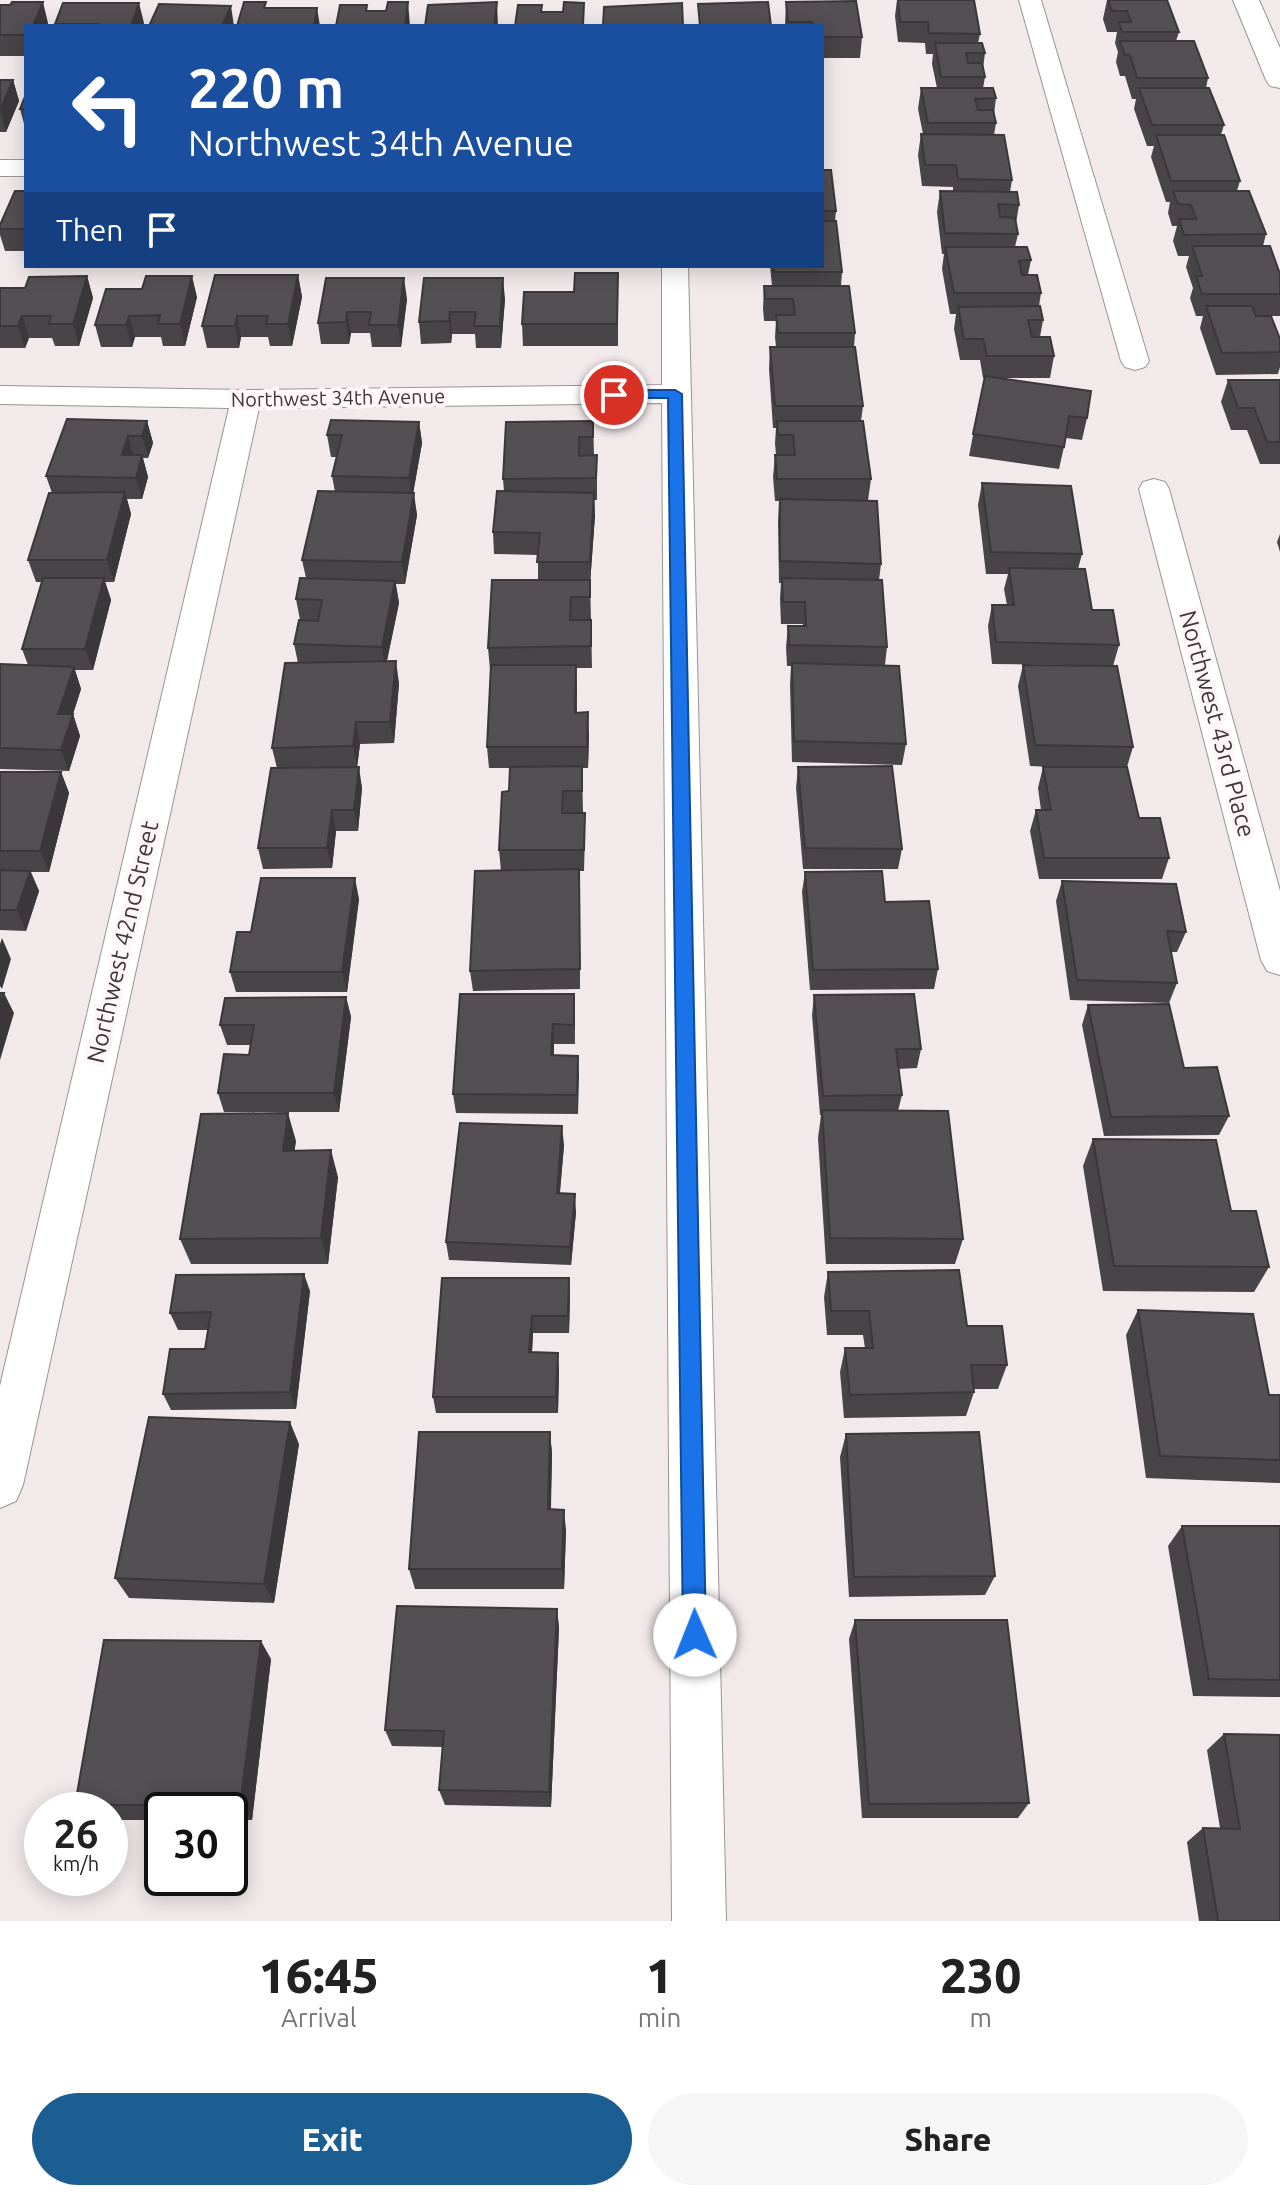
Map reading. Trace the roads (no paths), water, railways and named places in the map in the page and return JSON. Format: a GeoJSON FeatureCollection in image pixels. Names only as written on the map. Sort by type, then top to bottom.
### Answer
{"type":"FeatureCollection","features":[{"type":"Feature","properties":{"kind":"street"},"geometry":{"type":"LineString","coordinates":[[1030,0],[1135,361]]}},
{"type":"Feature","properties":{"kind":"street"},"geometry":{"type":"LineString","coordinates":[[1269,0],[1246,0],[1280,80]]}},
{"type":"Feature","properties":{"kind":"street"},"geometry":{"type":"LineString","coordinates":[[0,168],[24,168]]}},
{"type":"Feature","properties":{"kind":"street"},"geometry":{"type":"LineString","coordinates":[[675,268],[699,1921]]}},
{"type":"Feature","properties":{"kind":"street","name":"Northwest 34th Avenue"},"geometry":{"type":"LineString","coordinates":[[0,395],[246,399],[675,394]]}},
{"type":"Feature","properties":{"kind":"street","name":"Northwest 42nd Street"},"geometry":{"type":"LineString","coordinates":[[0,1485],[246,399]]}},
{"type":"Feature","properties":{"kind":"street","name":"Northwest 43rd Place"},"geometry":{"type":"LineString","coordinates":[[1154,489],[1280,960]]}}]}
